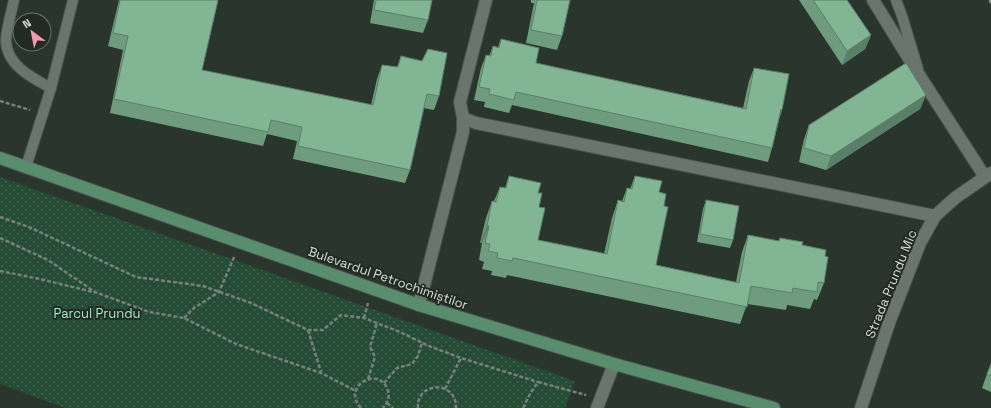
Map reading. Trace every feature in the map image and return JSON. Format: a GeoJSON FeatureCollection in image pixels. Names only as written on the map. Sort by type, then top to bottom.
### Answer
{"type":"FeatureCollection","features":[{"type":"Feature","properties":{"kind":"main road","name":"Bulevardul Petrochimiștilor"},"geometry":{"type":"LineString","coordinates":[[0,158],[418,305],[614,364],[774,408]]}},
{"type":"Feature","properties":{"kind":"street"},"geometry":{"type":"LineString","coordinates":[[418,305],[463,132],[463,118],[460,102],[486,0]]}},
{"type":"Feature","properties":{"kind":"street"},"geometry":{"type":"LineString","coordinates":[[873,0],[921,78],[988,175]]}},
{"type":"Feature","properties":{"kind":"street"},"geometry":{"type":"LineString","coordinates":[[463,118],[476,123],[935,216]]}},
{"type":"Feature","properties":{"kind":"street","name":"Strada Prundu Mic"},"geometry":{"type":"LineString","coordinates":[[861,408],[889,322],[920,243],[935,216],[955,198],[988,175]]}},
{"type":"Feature","properties":{"kind":"street"},"geometry":{"type":"LineString","coordinates":[[599,403],[614,364]]}},
{"type":"Feature","properties":{"kind":"lane"},"geometry":{"type":"LineString","coordinates":[[14,0],[6,40],[8,52],[16,64],[26,74],[51,88]]}},
{"type":"Feature","properties":{"kind":"lane"},"geometry":{"type":"LineString","coordinates":[[26,166],[51,88],[73,0]]}},
{"type":"Feature","properties":{"kind":"lane"},"geometry":{"type":"LineString","coordinates":[[896,0],[921,78]]}},
{"type":"Feature","properties":{"kind":"path"},"geometry":{"type":"LineString","coordinates":[[0,101],[43,113]]}},
{"type":"Feature","properties":{"kind":"path"},"geometry":{"type":"LineString","coordinates":[[0,217],[44,233],[136,277],[203,286],[251,303],[308,330],[323,330],[341,315],[364,318],[461,358],[599,403]]}},
{"type":"Feature","properties":{"kind":"path"},"geometry":{"type":"LineString","coordinates":[[0,238],[48,260],[95,292]]}},
{"type":"Feature","properties":{"kind":"path"},"geometry":{"type":"LineString","coordinates":[[184,318],[194,308],[219,292],[240,242]]}},
{"type":"Feature","properties":{"kind":"path"},"geometry":{"type":"LineString","coordinates":[[0,271],[95,292],[150,312],[184,318],[236,344],[321,373],[356,391]]}},
{"type":"Feature","properties":{"kind":"path"},"geometry":{"type":"LineString","coordinates":[[368,379],[375,357],[370,347],[377,323]]}},
{"type":"Feature","properties":{"kind":"path"},"geometry":{"type":"LineString","coordinates":[[308,330],[321,373]]}},
{"type":"Feature","properties":{"kind":"path"},"geometry":{"type":"LineString","coordinates":[[384,383],[397,368],[412,364],[418,356],[422,343]]}},
{"type":"Feature","properties":{"kind":"path"},"geometry":{"type":"LineString","coordinates":[[445,389],[461,358]]}},
{"type":"Feature","properties":{"kind":"path"},"geometry":{"type":"LineString","coordinates":[[361,408],[356,400],[356,391],[362,382],[368,379],[379,380],[384,383],[389,392],[387,403],[383,408]]}},
{"type":"Feature","properties":{"kind":"path"},"geometry":{"type":"LineString","coordinates":[[523,408],[538,382]]}},
{"type":"Feature","properties":{"kind":"path"},"geometry":{"type":"LineString","coordinates":[[418,408],[423,394],[428,390],[439,387],[450,393],[454,398],[456,408]]}},
{"type":"Feature","properties":{"kind":"path"},"geometry":{"type":"LineString","coordinates":[[387,403],[394,408]]}},
{"type":"Feature","properties":{"kind":"green space","name":"Parcul Prundu"},"geometry":{"type":"Polygon","coordinates":[[[0,177],[575,381],[565,408],[65,408],[0,384],[0,177]]]}},
{"type":"Feature","properties":{"kind":"building"},"geometry":{"type":"Polygon","coordinates":[[[120,0],[218,0],[202,70],[373,105],[382,65],[398,67],[401,56],[422,61],[428,49],[447,53],[439,96],[427,94],[410,170],[298,146],[302,127],[271,120],[268,132],[114,99],[128,36],[113,33],[120,0]]]}},
{"type":"Feature","properties":{"kind":"building"},"geometry":{"type":"Polygon","coordinates":[[[376,0],[432,0],[428,20],[374,10],[376,0]]]}},
{"type":"Feature","properties":{"kind":"building"},"geometry":{"type":"Polygon","coordinates":[[[537,0],[570,0],[562,36],[531,30],[537,0]]]}},
{"type":"Feature","properties":{"kind":"building"},"geometry":{"type":"Polygon","coordinates":[[[813,0],[847,0],[871,35],[847,51],[813,0]]]}},
{"type":"Feature","properties":{"kind":"building"},"geometry":{"type":"Polygon","coordinates":[[[501,39],[539,48],[536,63],[746,109],[754,68],[789,74],[782,110],[781,109],[772,148],[516,92],[514,100],[489,94],[490,89],[479,87],[486,55],[491,56],[493,46],[499,48],[501,39]]]}},
{"type":"Feature","properties":{"kind":"building"},"geometry":{"type":"Polygon","coordinates":[[[906,63],[926,95],[831,156],[804,148],[809,125],[906,63]]]}},
{"type":"Feature","properties":{"kind":"building"},"geometry":{"type":"Polygon","coordinates":[[[509,176],[541,183],[538,193],[542,193],[539,207],[545,208],[538,240],[607,254],[618,200],[624,202],[627,188],[632,189],[635,176],[662,181],[659,192],[666,194],[664,206],[668,207],[656,265],[739,283],[748,235],[779,241],[780,238],[803,242],[802,245],[826,250],[825,256],[828,257],[824,283],[818,282],[817,292],[793,288],[792,293],[751,286],[747,307],[513,258],[512,261],[497,258],[498,253],[488,251],[490,244],[485,243],[489,226],[487,226],[492,201],[496,202],[500,187],[506,188],[509,176]]]}},
{"type":"Feature","properties":{"kind":"building"},"geometry":{"type":"Polygon","coordinates":[[[706,200],[739,206],[733,240],[700,234],[706,200]]]}},
{"type":"Feature","properties":{"kind":"building"},"geometry":{"type":"Polygon","coordinates":[[[991,364],[991,376],[987,374],[991,364]]]}}]}
